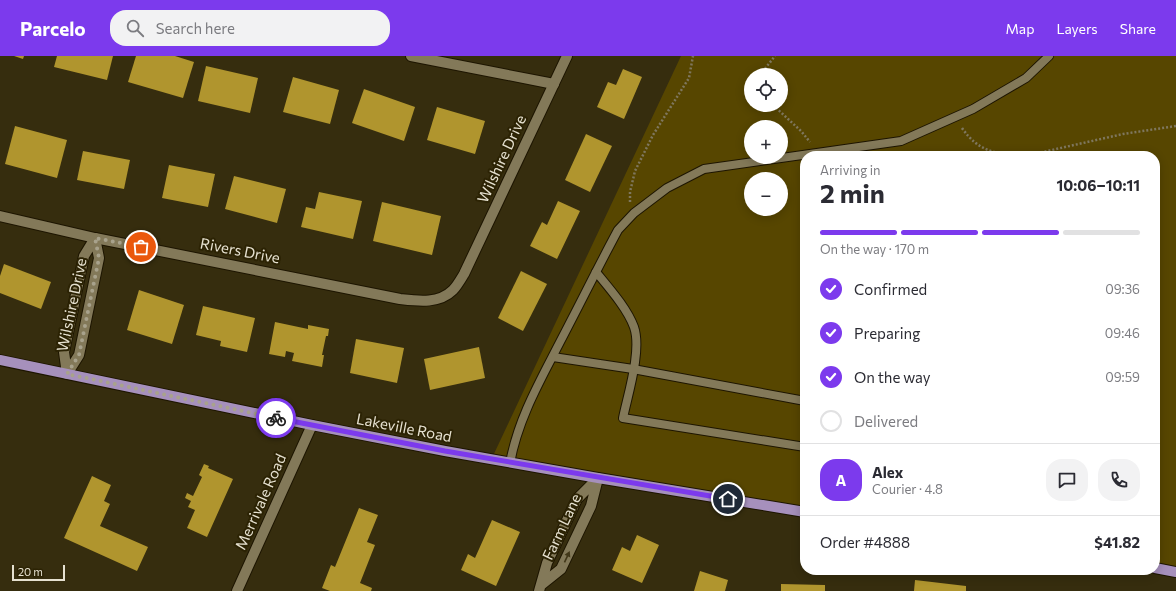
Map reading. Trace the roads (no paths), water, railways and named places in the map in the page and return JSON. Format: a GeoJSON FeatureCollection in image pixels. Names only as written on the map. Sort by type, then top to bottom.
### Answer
{"type":"FeatureCollection","features":[{"type":"Feature","properties":{"kind":"main road","name":"Lakeville Road"},"geometry":{"type":"LineString","coordinates":[[0,360],[445,451],[800,511]]}},
{"type":"Feature","properties":{"kind":"main road"},"geometry":{"type":"LineString","coordinates":[[1160,569],[1176,572]]}},
{"type":"Feature","properties":{"kind":"street"},"geometry":{"type":"LineString","coordinates":[[411,56],[554,84]]}},
{"type":"Feature","properties":{"kind":"street","name":"Wilshire Drive"},"geometry":{"type":"LineString","coordinates":[[464,274],[567,56]]}},
{"type":"Feature","properties":{"kind":"street","name":"Rivers Drive"},"geometry":{"type":"LineString","coordinates":[[0,216],[95,238],[400,299],[420,301],[438,300],[453,290],[464,274]]}},
{"type":"Feature","properties":{"kind":"street","name":"Wilshire Drive"},"geometry":{"type":"LineString","coordinates":[[67,374],[64,352],[84,256],[95,238]]}},
{"type":"Feature","properties":{"kind":"street","name":"Wilshire Drive"},"geometry":{"type":"LineString","coordinates":[[67,374],[79,355],[99,258],[95,238]]}},
{"type":"Feature","properties":{"kind":"street","name":"Merrivale Road"},"geometry":{"type":"LineString","coordinates":[[237,591],[312,425]]}},
{"type":"Feature","properties":{"kind":"street","name":"Farm Lane"},"geometry":{"type":"LineString","coordinates":[[540,588],[561,569],[591,506],[598,478]]}},
{"type":"Feature","properties":{"kind":"street","name":"Farm Lane"},"geometry":{"type":"LineString","coordinates":[[540,588],[547,563],[577,499],[598,478]]}},
{"type":"Feature","properties":{"kind":"lane"},"geometry":{"type":"LineString","coordinates":[[830,151],[902,141],[974,109],[1026,78],[1049,56]]}},
{"type":"Feature","properties":{"kind":"lane"},"geometry":{"type":"LineString","coordinates":[[510,462],[519,426],[618,230],[634,214],[667,188],[704,169],[800,155]]}},
{"type":"Feature","properties":{"kind":"lane"},"geometry":{"type":"LineString","coordinates":[[596,272],[618,298],[634,328],[637,353],[623,418],[800,446]]}},
{"type":"Feature","properties":{"kind":"lane"},"geometry":{"type":"LineString","coordinates":[[553,357],[633,369],[800,400]]}}]}
